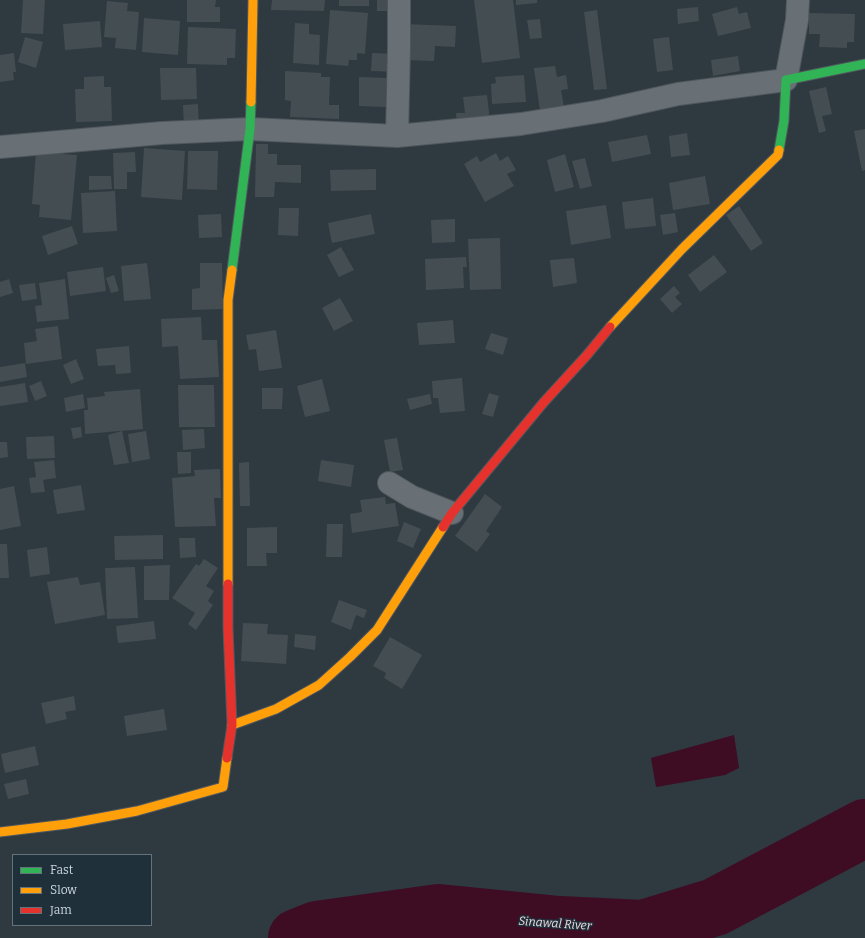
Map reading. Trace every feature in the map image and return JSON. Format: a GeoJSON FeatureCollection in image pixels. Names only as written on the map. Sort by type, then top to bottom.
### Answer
{"type":"FeatureCollection","features":[{"type":"Feature","properties":{"kind":"street"},"geometry":{"type":"LineString","coordinates":[[0,832],[67,824],[137,811],[223,787],[232,725],[228,628],[228,300],[250,130],[253,0]]}},
{"type":"Feature","properties":{"kind":"street"},"geometry":{"type":"LineString","coordinates":[[397,136],[399,0]]}},
{"type":"Feature","properties":{"kind":"street"},"geometry":{"type":"LineString","coordinates":[[232,725],[276,709],[319,685],[377,630],[452,513],[544,402],[587,355],[621,314],[682,249],[778,155],[784,121],[786,80],[797,20],[798,0]]}},
{"type":"Feature","properties":{"kind":"street"},"geometry":{"type":"LineString","coordinates":[[0,147],[154,133],[250,130],[397,136],[521,124],[602,111],[678,94],[786,80],[865,64]]}},
{"type":"Feature","properties":{"kind":"street"},"geometry":{"type":"LineString","coordinates":[[389,482],[412,496],[452,513]]}},
{"type":"Feature","properties":{"kind":"shaded area"},"geometry":{"type":"Polygon","coordinates":[[[734,735],[739,768],[725,775],[656,787],[651,758],[734,735]]]}},
{"type":"Feature","properties":{"kind":"building"},"geometry":{"type":"Polygon","coordinates":[[[23,0],[45,0],[43,34],[21,33],[23,0]]]}},
{"type":"Feature","properties":{"kind":"building"},"geometry":{"type":"Polygon","coordinates":[[[187,0],[216,0],[215,7],[220,7],[220,22],[187,22],[187,0]]]}},
{"type":"Feature","properties":{"kind":"building"},"geometry":{"type":"Polygon","coordinates":[[[272,0],[325,0],[324,11],[271,10],[272,0]]]}},
{"type":"Feature","properties":{"kind":"building"},"geometry":{"type":"Polygon","coordinates":[[[339,0],[369,0],[369,6],[339,6],[339,0]]]}},
{"type":"Feature","properties":{"kind":"building"},"geometry":{"type":"Polygon","coordinates":[[[377,0],[395,0],[395,11],[377,11],[377,0]]]}},
{"type":"Feature","properties":{"kind":"building"},"geometry":{"type":"Polygon","coordinates":[[[474,0],[513,0],[520,58],[482,63],[474,0]]]}},
{"type":"Feature","properties":{"kind":"building"},"geometry":{"type":"Polygon","coordinates":[[[516,0],[537,0],[537,3],[516,5],[516,0]]]}},
{"type":"Feature","properties":{"kind":"building"},"geometry":{"type":"Polygon","coordinates":[[[107,1],[128,3],[127,11],[139,12],[136,50],[115,48],[116,38],[104,37],[107,1]]]}},
{"type":"Feature","properties":{"kind":"building"},"geometry":{"type":"Polygon","coordinates":[[[698,7],[699,21],[678,24],[677,9],[698,7]]]}},
{"type":"Feature","properties":{"kind":"building"},"geometry":{"type":"Polygon","coordinates":[[[737,7],[739,14],[747,12],[751,28],[718,36],[712,14],[737,7]]]}},
{"type":"Feature","properties":{"kind":"building"},"geometry":{"type":"Polygon","coordinates":[[[330,10],[368,13],[365,54],[357,53],[357,60],[349,60],[348,66],[326,64],[330,10]]]}},
{"type":"Feature","properties":{"kind":"building"},"geometry":{"type":"Polygon","coordinates":[[[597,10],[607,89],[594,90],[584,12],[597,10]]]}},
{"type":"Feature","properties":{"kind":"building"},"geometry":{"type":"Polygon","coordinates":[[[809,13],[855,14],[854,42],[847,42],[847,48],[819,47],[820,34],[809,34],[809,13]]]}},
{"type":"Feature","properties":{"kind":"building"},"geometry":{"type":"Polygon","coordinates":[[[144,18],[180,21],[178,55],[142,52],[144,18]]]}},
{"type":"Feature","properties":{"kind":"building"},"geometry":{"type":"Polygon","coordinates":[[[540,19],[542,38],[530,39],[527,20],[540,19]]]}},
{"type":"Feature","properties":{"kind":"building"},"geometry":{"type":"Polygon","coordinates":[[[100,21],[102,47],[65,50],[63,24],[100,21]]]}},
{"type":"Feature","properties":{"kind":"building"},"geometry":{"type":"Polygon","coordinates":[[[295,23],[309,24],[309,34],[320,35],[319,65],[293,63],[295,23]]]}},
{"type":"Feature","properties":{"kind":"building"},"geometry":{"type":"Polygon","coordinates":[[[404,24],[456,26],[455,47],[435,46],[434,61],[403,60],[404,24]]]}},
{"type":"Feature","properties":{"kind":"building"},"geometry":{"type":"Polygon","coordinates":[[[188,27],[236,29],[235,58],[227,58],[227,65],[187,64],[188,27]]]}},
{"type":"Feature","properties":{"kind":"building"},"geometry":{"type":"Polygon","coordinates":[[[25,37],[43,42],[36,68],[18,62],[25,37]]]}},
{"type":"Feature","properties":{"kind":"building"},"geometry":{"type":"Polygon","coordinates":[[[669,37],[673,70],[657,72],[653,39],[669,37]]]}},
{"type":"Feature","properties":{"kind":"building"},"geometry":{"type":"Polygon","coordinates":[[[14,53],[16,72],[13,72],[14,80],[0,82],[0,55],[14,53]]]}},
{"type":"Feature","properties":{"kind":"building"},"geometry":{"type":"Polygon","coordinates":[[[372,53],[397,54],[396,72],[371,71],[372,53]]]}},
{"type":"Feature","properties":{"kind":"building"},"geometry":{"type":"Polygon","coordinates":[[[738,56],[740,71],[713,76],[711,60],[738,56]]]}},
{"type":"Feature","properties":{"kind":"building"},"geometry":{"type":"Polygon","coordinates":[[[555,66],[557,77],[566,75],[568,89],[561,90],[564,107],[540,111],[534,68],[555,66]]]}},
{"type":"Feature","properties":{"kind":"building"},"geometry":{"type":"Polygon","coordinates":[[[160,68],[196,68],[197,99],[161,100],[160,68]]]}},
{"type":"Feature","properties":{"kind":"building"},"geometry":{"type":"Polygon","coordinates":[[[285,71],[321,73],[321,77],[330,77],[329,105],[339,105],[339,119],[290,117],[291,101],[285,100],[285,71]]]}},
{"type":"Feature","properties":{"kind":"building"},"geometry":{"type":"Polygon","coordinates":[[[524,75],[526,102],[492,104],[491,84],[496,83],[495,77],[524,75]]]}},
{"type":"Feature","properties":{"kind":"building"},"geometry":{"type":"Polygon","coordinates":[[[104,76],[104,87],[111,87],[112,121],[76,122],[75,89],[84,89],[84,77],[104,76]]]}},
{"type":"Feature","properties":{"kind":"building"},"geometry":{"type":"Polygon","coordinates":[[[359,77],[387,78],[386,107],[359,106],[359,77]]]}},
{"type":"Feature","properties":{"kind":"building"},"geometry":{"type":"Polygon","coordinates":[[[826,87],[832,114],[822,116],[826,131],[819,133],[809,91],[826,87]]]}},
{"type":"Feature","properties":{"kind":"building"},"geometry":{"type":"Polygon","coordinates":[[[487,95],[490,122],[457,125],[456,113],[465,113],[463,97],[487,95]]]}},
{"type":"Feature","properties":{"kind":"building"},"geometry":{"type":"Polygon","coordinates":[[[198,104],[199,128],[184,129],[183,105],[198,104]]]}},
{"type":"Feature","properties":{"kind":"building"},"geometry":{"type":"Polygon","coordinates":[[[865,129],[865,170],[862,171],[854,131],[865,129]]]}},
{"type":"Feature","properties":{"kind":"building"},"geometry":{"type":"Polygon","coordinates":[[[687,133],[690,155],[671,157],[669,136],[687,133]]]}},
{"type":"Feature","properties":{"kind":"building"},"geometry":{"type":"Polygon","coordinates":[[[647,135],[651,154],[612,162],[608,142],[647,135]]]}},
{"type":"Feature","properties":{"kind":"building"},"geometry":{"type":"Polygon","coordinates":[[[256,144],[268,144],[268,154],[277,154],[277,165],[301,165],[301,183],[275,182],[274,197],[255,197],[256,144]]]}},
{"type":"Feature","properties":{"kind":"building"},"geometry":{"type":"Polygon","coordinates":[[[144,148],[185,151],[182,200],[141,197],[144,148]]]}},
{"type":"Feature","properties":{"kind":"building"},"geometry":{"type":"Polygon","coordinates":[[[188,151],[218,151],[217,190],[187,189],[188,151]]]}},
{"type":"Feature","properties":{"kind":"building"},"geometry":{"type":"Polygon","coordinates":[[[36,152],[77,155],[71,220],[39,217],[40,205],[32,204],[36,152]]]}},
{"type":"Feature","properties":{"kind":"building"},"geometry":{"type":"Polygon","coordinates":[[[135,152],[136,172],[127,172],[127,189],[114,189],[113,153],[135,152]]]}},
{"type":"Feature","properties":{"kind":"building"},"geometry":{"type":"Polygon","coordinates":[[[496,153],[500,161],[508,156],[516,170],[507,174],[514,186],[485,202],[464,164],[477,156],[480,162],[496,153]]]}},
{"type":"Feature","properties":{"kind":"building"},"geometry":{"type":"Polygon","coordinates":[[[565,154],[574,187],[555,192],[547,160],[565,154]]]}},
{"type":"Feature","properties":{"kind":"building"},"geometry":{"type":"Polygon","coordinates":[[[585,158],[592,186],[580,189],[572,161],[585,158]]]}},
{"type":"Feature","properties":{"kind":"building"},"geometry":{"type":"Polygon","coordinates":[[[376,169],[376,190],[331,191],[330,170],[376,169]]]}},
{"type":"Feature","properties":{"kind":"building"},"geometry":{"type":"Polygon","coordinates":[[[89,176],[111,176],[112,189],[89,190],[89,176]]]}},
{"type":"Feature","properties":{"kind":"building"},"geometry":{"type":"Polygon","coordinates":[[[705,176],[710,204],[673,210],[669,183],[705,176]]]}},
{"type":"Feature","properties":{"kind":"building"},"geometry":{"type":"Polygon","coordinates":[[[115,191],[117,231],[83,233],[81,193],[115,191]]]}},
{"type":"Feature","properties":{"kind":"building"},"geometry":{"type":"Polygon","coordinates":[[[653,198],[656,226],[625,229],[622,202],[653,198]]]}},
{"type":"Feature","properties":{"kind":"building"},"geometry":{"type":"Polygon","coordinates":[[[606,205],[611,238],[571,245],[566,211],[606,205]]]}},
{"type":"Feature","properties":{"kind":"building"},"geometry":{"type":"Polygon","coordinates":[[[739,206],[763,243],[751,251],[726,215],[739,206]]]}},
{"type":"Feature","properties":{"kind":"building"},"geometry":{"type":"Polygon","coordinates":[[[279,208],[299,208],[298,236],[278,235],[279,208]]]}},
{"type":"Feature","properties":{"kind":"building"},"geometry":{"type":"Polygon","coordinates":[[[675,213],[678,232],[663,235],[660,215],[675,213]]]}},
{"type":"Feature","properties":{"kind":"building"},"geometry":{"type":"Polygon","coordinates":[[[221,214],[222,237],[199,238],[198,215],[221,214]]]}},
{"type":"Feature","properties":{"kind":"building"},"geometry":{"type":"Polygon","coordinates":[[[371,214],[375,234],[332,243],[328,223],[371,214]]]}},
{"type":"Feature","properties":{"kind":"building"},"geometry":{"type":"Polygon","coordinates":[[[455,219],[455,242],[432,243],[431,220],[455,219]]]}},
{"type":"Feature","properties":{"kind":"building"},"geometry":{"type":"Polygon","coordinates":[[[72,226],[78,244],[48,255],[42,236],[72,226]]]}},
{"type":"Feature","properties":{"kind":"building"},"geometry":{"type":"Polygon","coordinates":[[[500,238],[501,289],[470,290],[468,239],[500,238]]]}},
{"type":"Feature","properties":{"kind":"building"},"geometry":{"type":"Polygon","coordinates":[[[341,247],[354,270],[339,277],[327,255],[341,247]]]}},
{"type":"Feature","properties":{"kind":"building"},"geometry":{"type":"Polygon","coordinates":[[[714,255],[727,272],[700,292],[688,275],[714,255]]]}},
{"type":"Feature","properties":{"kind":"building"},"geometry":{"type":"Polygon","coordinates":[[[466,257],[467,267],[463,267],[464,288],[426,290],[425,259],[466,257]]]}},
{"type":"Feature","properties":{"kind":"building"},"geometry":{"type":"Polygon","coordinates":[[[574,258],[577,283],[553,287],[550,260],[574,258]]]}},
{"type":"Feature","properties":{"kind":"building"},"geometry":{"type":"Polygon","coordinates":[[[147,263],[151,299],[124,301],[121,266],[147,263]]]}},
{"type":"Feature","properties":{"kind":"building"},"geometry":{"type":"Polygon","coordinates":[[[200,263],[222,263],[223,309],[192,310],[192,289],[200,288],[200,263]]]}},
{"type":"Feature","properties":{"kind":"building"},"geometry":{"type":"Polygon","coordinates":[[[103,267],[106,291],[70,296],[67,272],[103,267]]]}},
{"type":"Feature","properties":{"kind":"building"},"geometry":{"type":"Polygon","coordinates":[[[114,275],[119,291],[111,293],[106,278],[114,275]]]}},
{"type":"Feature","properties":{"kind":"building"},"geometry":{"type":"Polygon","coordinates":[[[9,279],[13,293],[0,297],[0,282],[9,279]]]}},
{"type":"Feature","properties":{"kind":"building"},"geometry":{"type":"Polygon","coordinates":[[[65,279],[69,319],[37,322],[35,306],[42,305],[39,283],[65,279]]]}},
{"type":"Feature","properties":{"kind":"building"},"geometry":{"type":"Polygon","coordinates":[[[35,283],[37,299],[22,301],[19,285],[35,283]]]}},
{"type":"Feature","properties":{"kind":"building"},"geometry":{"type":"Polygon","coordinates":[[[674,286],[680,293],[675,297],[682,304],[672,313],[660,299],[674,286]]]}},
{"type":"Feature","properties":{"kind":"building"},"geometry":{"type":"Polygon","coordinates":[[[340,298],[353,321],[334,331],[322,308],[340,298]]]}},
{"type":"Feature","properties":{"kind":"building"},"geometry":{"type":"Polygon","coordinates":[[[201,317],[202,340],[217,340],[219,377],[180,379],[178,346],[162,347],[161,319],[201,317]]]}},
{"type":"Feature","properties":{"kind":"building"},"geometry":{"type":"Polygon","coordinates":[[[453,320],[455,343],[419,345],[417,323],[453,320]]]}},
{"type":"Feature","properties":{"kind":"building"},"geometry":{"type":"Polygon","coordinates":[[[58,326],[62,359],[26,364],[24,343],[37,341],[35,329],[58,326]]]}},
{"type":"Feature","properties":{"kind":"building"},"geometry":{"type":"Polygon","coordinates":[[[276,330],[282,368],[259,371],[256,349],[249,350],[246,335],[276,330]]]}},
{"type":"Feature","properties":{"kind":"building"},"geometry":{"type":"Polygon","coordinates":[[[491,333],[508,338],[503,355],[485,349],[491,333]]]}},
{"type":"Feature","properties":{"kind":"building"},"geometry":{"type":"Polygon","coordinates":[[[129,346],[131,373],[116,374],[115,365],[98,366],[96,349],[129,346]]]}},
{"type":"Feature","properties":{"kind":"building"},"geometry":{"type":"Polygon","coordinates":[[[76,359],[84,379],[71,384],[63,365],[76,359]]]}},
{"type":"Feature","properties":{"kind":"building"},"geometry":{"type":"Polygon","coordinates":[[[25,363],[27,377],[0,382],[0,367],[25,363]]]}},
{"type":"Feature","properties":{"kind":"building"},"geometry":{"type":"Polygon","coordinates":[[[462,378],[465,411],[440,413],[438,398],[433,398],[432,381],[462,378]]]}},
{"type":"Feature","properties":{"kind":"building"},"geometry":{"type":"Polygon","coordinates":[[[322,379],[330,411],[305,417],[297,386],[322,379]]]}},
{"type":"Feature","properties":{"kind":"building"},"geometry":{"type":"Polygon","coordinates":[[[41,381],[47,396],[35,401],[29,386],[41,381]]]}},
{"type":"Feature","properties":{"kind":"building"},"geometry":{"type":"Polygon","coordinates":[[[25,383],[28,402],[0,406],[0,387],[25,383]]]}},
{"type":"Feature","properties":{"kind":"building"},"geometry":{"type":"Polygon","coordinates":[[[178,385],[214,385],[215,427],[179,427],[178,385]]]}},
{"type":"Feature","properties":{"kind":"building"},"geometry":{"type":"Polygon","coordinates":[[[262,388],[283,388],[282,409],[262,409],[262,388]]]}},
{"type":"Feature","properties":{"kind":"building"},"geometry":{"type":"Polygon","coordinates":[[[140,389],[143,429],[85,434],[84,410],[88,410],[87,398],[105,396],[104,392],[140,389]]]}},
{"type":"Feature","properties":{"kind":"building"},"geometry":{"type":"Polygon","coordinates":[[[489,393],[499,396],[493,417],[482,414],[489,393]]]}},
{"type":"Feature","properties":{"kind":"building"},"geometry":{"type":"Polygon","coordinates":[[[83,394],[85,408],[66,412],[64,398],[83,394]]]}},
{"type":"Feature","properties":{"kind":"building"},"geometry":{"type":"Polygon","coordinates":[[[430,394],[432,404],[410,410],[407,399],[430,394]]]}},
{"type":"Feature","properties":{"kind":"building"},"geometry":{"type":"Polygon","coordinates":[[[81,427],[82,437],[73,439],[71,428],[81,427]]]}},
{"type":"Feature","properties":{"kind":"building"},"geometry":{"type":"Polygon","coordinates":[[[204,429],[205,448],[183,450],[182,430],[204,429]]]}},
{"type":"Feature","properties":{"kind":"building"},"geometry":{"type":"Polygon","coordinates":[[[122,431],[129,463],[114,465],[108,435],[122,431]]]}},
{"type":"Feature","properties":{"kind":"building"},"geometry":{"type":"Polygon","coordinates":[[[146,431],[150,459],[132,462],[128,434],[146,431]]]}},
{"type":"Feature","properties":{"kind":"building"},"geometry":{"type":"Polygon","coordinates":[[[54,436],[55,458],[27,459],[26,437],[54,436]]]}},
{"type":"Feature","properties":{"kind":"building"},"geometry":{"type":"Polygon","coordinates":[[[397,438],[403,470],[390,472],[384,440],[397,438]]]}},
{"type":"Feature","properties":{"kind":"building"},"geometry":{"type":"Polygon","coordinates":[[[0,442],[7,442],[8,457],[0,458],[0,442]]]}},
{"type":"Feature","properties":{"kind":"building"},"geometry":{"type":"Polygon","coordinates":[[[177,452],[191,452],[191,473],[178,474],[177,452]]]}},
{"type":"Feature","properties":{"kind":"building"},"geometry":{"type":"Polygon","coordinates":[[[54,460],[56,478],[43,480],[45,492],[31,493],[29,478],[36,477],[34,462],[54,460]]]}},
{"type":"Feature","properties":{"kind":"building"},"geometry":{"type":"Polygon","coordinates":[[[321,460],[354,465],[351,487],[318,481],[321,460]]]}},
{"type":"Feature","properties":{"kind":"building"},"geometry":{"type":"Polygon","coordinates":[[[249,462],[250,506],[240,506],[239,463],[249,462]]]}},
{"type":"Feature","properties":{"kind":"building"},"geometry":{"type":"Polygon","coordinates":[[[220,469],[221,498],[214,498],[216,526],[175,527],[172,478],[195,476],[194,470],[220,469]]]}},
{"type":"Feature","properties":{"kind":"building"},"geometry":{"type":"Polygon","coordinates":[[[81,485],[85,510],[57,514],[53,490],[81,485]]]}},
{"type":"Feature","properties":{"kind":"building"},"geometry":{"type":"Polygon","coordinates":[[[14,486],[21,526],[0,530],[0,489],[14,486]]]}},
{"type":"Feature","properties":{"kind":"building"},"geometry":{"type":"Polygon","coordinates":[[[485,494],[502,507],[486,531],[490,534],[477,552],[455,536],[485,494]]]}},
{"type":"Feature","properties":{"kind":"building"},"geometry":{"type":"Polygon","coordinates":[[[385,497],[386,504],[395,503],[399,526],[352,533],[350,514],[362,512],[360,500],[385,497]]]}},
{"type":"Feature","properties":{"kind":"building"},"geometry":{"type":"Polygon","coordinates":[[[404,522],[421,529],[413,548],[397,541],[404,522]]]}},
{"type":"Feature","properties":{"kind":"building"},"geometry":{"type":"Polygon","coordinates":[[[327,524],[343,524],[342,557],[326,557],[327,524]]]}},
{"type":"Feature","properties":{"kind":"building"},"geometry":{"type":"Polygon","coordinates":[[[277,527],[277,553],[266,553],[267,566],[247,566],[247,528],[277,527]]]}},
{"type":"Feature","properties":{"kind":"building"},"geometry":{"type":"Polygon","coordinates":[[[163,535],[163,559],[115,560],[114,536],[163,535]]]}},
{"type":"Feature","properties":{"kind":"building"},"geometry":{"type":"Polygon","coordinates":[[[179,538],[195,538],[196,557],[180,558],[179,538]]]}},
{"type":"Feature","properties":{"kind":"building"},"geometry":{"type":"Polygon","coordinates":[[[0,544],[7,544],[9,578],[0,578],[0,544]]]}},
{"type":"Feature","properties":{"kind":"building"},"geometry":{"type":"Polygon","coordinates":[[[47,547],[50,574],[30,577],[27,550],[47,547]]]}},
{"type":"Feature","properties":{"kind":"building"},"geometry":{"type":"Polygon","coordinates":[[[204,559],[218,568],[206,586],[214,591],[208,601],[213,605],[196,630],[188,624],[195,613],[172,598],[196,564],[199,566],[204,559]]]}},
{"type":"Feature","properties":{"kind":"building"},"geometry":{"type":"Polygon","coordinates":[[[170,565],[169,600],[144,600],[144,566],[170,565]]]}},
{"type":"Feature","properties":{"kind":"building"},"geometry":{"type":"Polygon","coordinates":[[[135,567],[138,618],[107,619],[105,568],[135,567]]]}},
{"type":"Feature","properties":{"kind":"building"},"geometry":{"type":"Polygon","coordinates":[[[78,577],[80,585],[100,582],[105,615],[55,624],[47,582],[78,577]]]}},
{"type":"Feature","properties":{"kind":"building"},"geometry":{"type":"Polygon","coordinates":[[[339,600],[367,610],[364,618],[356,615],[351,630],[331,622],[339,600]]]}},
{"type":"Feature","properties":{"kind":"building"},"geometry":{"type":"Polygon","coordinates":[[[154,621],[156,639],[118,643],[116,626],[154,621]]]}},
{"type":"Feature","properties":{"kind":"building"},"geometry":{"type":"Polygon","coordinates":[[[243,623],[268,624],[267,634],[288,635],[286,664],[241,661],[243,623]]]}},
{"type":"Feature","properties":{"kind":"building"},"geometry":{"type":"Polygon","coordinates":[[[295,634],[316,636],[315,650],[294,647],[295,634]]]}},
{"type":"Feature","properties":{"kind":"building"},"geometry":{"type":"Polygon","coordinates":[[[390,637],[422,655],[402,689],[384,678],[386,673],[373,666],[390,637]]]}},
{"type":"Feature","properties":{"kind":"building"},"geometry":{"type":"Polygon","coordinates":[[[74,696],[76,710],[65,712],[67,719],[46,724],[41,703],[74,696]]]}},
{"type":"Feature","properties":{"kind":"building"},"geometry":{"type":"Polygon","coordinates":[[[164,709],[167,730],[127,736],[124,716],[164,709]]]}},
{"type":"Feature","properties":{"kind":"building"},"geometry":{"type":"Polygon","coordinates":[[[35,746],[39,765],[5,773],[1,754],[35,746]]]}},
{"type":"Feature","properties":{"kind":"building"},"geometry":{"type":"Polygon","coordinates":[[[26,779],[29,794],[8,799],[4,784],[26,779]]]}},
{"type":"Feature","properties":{"kind":"waterway","name":"Sinawal River"},"geometry":{"type":"LineString","coordinates":[[297,938],[317,930],[439,913],[559,925],[643,929],[715,907],[865,828]]}},
{"type":"Feature","properties":{"kind":"traffic: fast"},"geometry":{"type":"LineString","coordinates":[[779,150],[784,121],[786,80],[865,64]]}},
{"type":"Feature","properties":{"kind":"traffic: fast"},"geometry":{"type":"LineString","coordinates":[[232,270],[250,129],[251,102]]}},
{"type":"Feature","properties":{"kind":"traffic: slow"},"geometry":{"type":"LineString","coordinates":[[251,102],[253,0]]}},
{"type":"Feature","properties":{"kind":"traffic: slow"},"geometry":{"type":"LineString","coordinates":[[610,327],[682,249],[778,155],[779,150]]}},
{"type":"Feature","properties":{"kind":"traffic: slow"},"geometry":{"type":"LineString","coordinates":[[228,584],[228,300],[232,270]]}},
{"type":"Feature","properties":{"kind":"traffic: slow"},"geometry":{"type":"LineString","coordinates":[[232,725],[276,709],[319,685],[350,657],[377,630],[443,527]]}},
{"type":"Feature","properties":{"kind":"traffic: slow"},"geometry":{"type":"LineString","coordinates":[[0,832],[67,824],[137,811],[223,787],[227,758]]}},
{"type":"Feature","properties":{"kind":"traffic: jam"},"geometry":{"type":"LineString","coordinates":[[443,527],[452,513],[544,402],[587,355],[610,327]]}},
{"type":"Feature","properties":{"kind":"traffic: jam"},"geometry":{"type":"LineString","coordinates":[[227,758],[232,725],[228,628],[228,584]]}}]}
